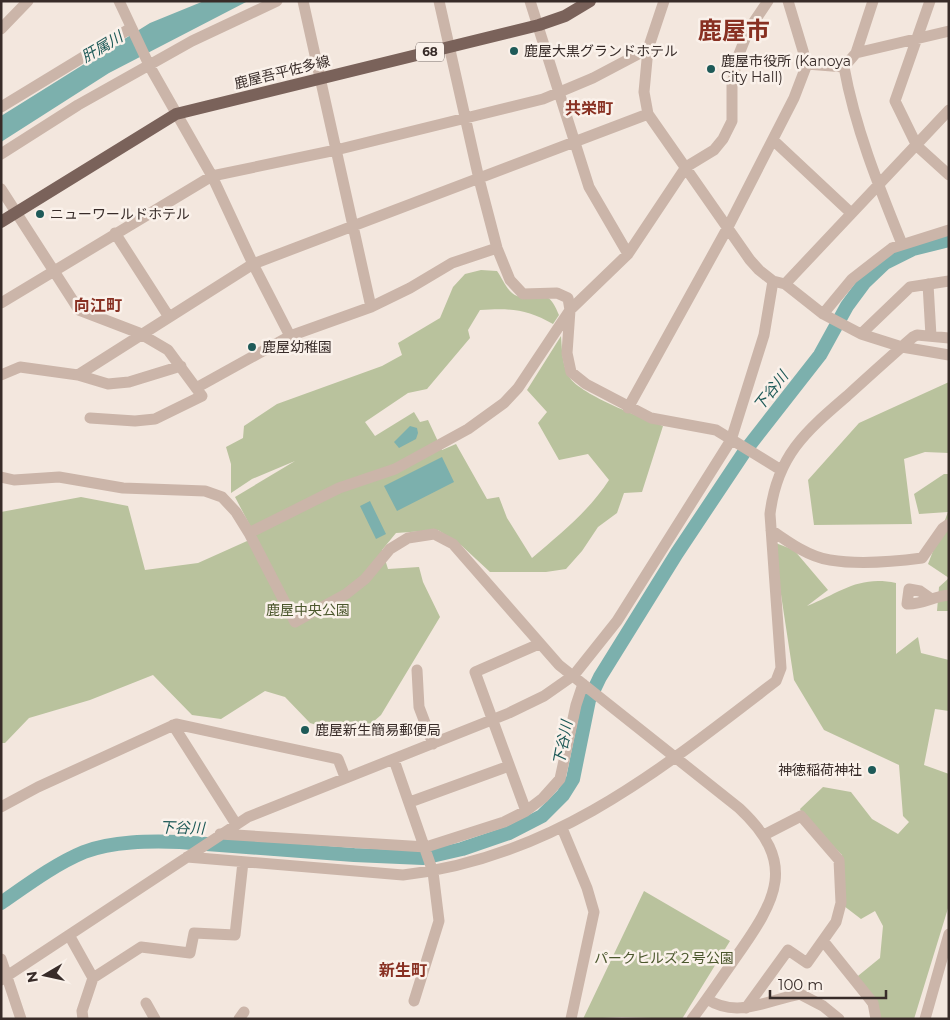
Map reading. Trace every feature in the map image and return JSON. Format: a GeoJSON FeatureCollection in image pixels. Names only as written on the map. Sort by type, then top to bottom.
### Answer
{"type":"FeatureCollection","features":[{"type":"Feature","properties":{"kind":"main road","name":"鹿屋吾平佐多線"},"geometry":{"type":"LineString","coordinates":[[1,222],[176,114],[539,25],[565,16],[590,1]]}},
{"type":"Feature","properties":{"kind":"street"},"geometry":{"type":"LineString","coordinates":[[1,30],[28,1]]}},
{"type":"Feature","properties":{"kind":"street"},"geometry":{"type":"LineString","coordinates":[[119,1],[149,65],[212,176],[253,264],[290,336]]}},
{"type":"Feature","properties":{"kind":"street"},"geometry":{"type":"LineString","coordinates":[[1,154],[78,105],[192,41],[278,1]]}},
{"type":"Feature","properties":{"kind":"street"},"geometry":{"type":"LineString","coordinates":[[303,1],[371,307]]}},
{"type":"Feature","properties":{"kind":"street"},"geometry":{"type":"LineString","coordinates":[[439,1],[479,179],[497,248],[515,287],[523,294],[557,293],[563,295],[570,303],[567,353],[571,372],[586,384],[628,408],[651,418],[716,430],[780,470]]}},
{"type":"Feature","properties":{"kind":"street"},"geometry":{"type":"LineString","coordinates":[[530,1],[576,141],[589,187],[628,254]]}},
{"type":"Feature","properties":{"kind":"street"},"geometry":{"type":"LineString","coordinates":[[664,1],[648,49],[644,92],[648,114],[754,265],[773,281],[785,284],[827,316],[848,328],[902,347],[949,355]]}},
{"type":"Feature","properties":{"kind":"street"},"geometry":{"type":"LineString","coordinates":[[249,533],[339,488],[395,469],[468,429],[504,403],[518,388],[570,310],[628,254],[686,167],[714,150],[726,133],[732,121],[732,85],[737,59],[749,29],[768,1]]}},
{"type":"Feature","properties":{"kind":"street"},"geometry":{"type":"LineString","coordinates":[[628,408],[728,227],[794,98],[807,64],[788,1]]}},
{"type":"Feature","properties":{"kind":"street"},"geometry":{"type":"LineString","coordinates":[[844,67],[856,53],[873,1]]}},
{"type":"Feature","properties":{"kind":"street"},"geometry":{"type":"LineString","coordinates":[[930,1],[895,101],[917,146],[949,175]]}},
{"type":"Feature","properties":{"kind":"street"},"geometry":{"type":"LineString","coordinates":[[1,107],[132,30]]}},
{"type":"Feature","properties":{"kind":"street"},"geometry":{"type":"LineString","coordinates":[[856,53],[949,31]]}},
{"type":"Feature","properties":{"kind":"street"},"geometry":{"type":"LineString","coordinates":[[1,303],[212,176],[336,150],[560,93],[648,49]]}},
{"type":"Feature","properties":{"kind":"street"},"geometry":{"type":"LineString","coordinates":[[807,64],[844,67]]}},
{"type":"Feature","properties":{"kind":"street"},"geometry":{"type":"LineString","coordinates":[[844,67],[850,99],[879,185],[902,244]]}},
{"type":"Feature","properties":{"kind":"street"},"geometry":{"type":"LineString","coordinates":[[785,284],[949,110]]}},
{"type":"Feature","properties":{"kind":"street"},"geometry":{"type":"LineString","coordinates":[[78,375],[253,264],[648,114]]}},
{"type":"Feature","properties":{"kind":"street"},"geometry":{"type":"LineString","coordinates":[[773,140],[851,213]]}},
{"type":"Feature","properties":{"kind":"street"},"geometry":{"type":"LineString","coordinates":[[1,189],[79,310],[142,334],[168,350],[202,396],[155,419],[135,421],[90,418]]}},
{"type":"Feature","properties":{"kind":"street"},"geometry":{"type":"LineString","coordinates":[[827,316],[852,279],[875,260],[902,244],[949,230]]}},
{"type":"Feature","properties":{"kind":"street"},"geometry":{"type":"LineString","coordinates":[[115,233],[169,317]]}},
{"type":"Feature","properties":{"kind":"street"},"geometry":{"type":"LineString","coordinates":[[196,388],[290,336],[371,307],[410,288],[452,263],[497,248]]}},
{"type":"Feature","properties":{"kind":"street"},"geometry":{"type":"LineString","coordinates":[[4,978],[248,817],[492,720],[544,696],[574,675],[617,621],[735,442],[764,335],[773,281]]}},
{"type":"Feature","properties":{"kind":"street"},"geometry":{"type":"LineString","coordinates":[[861,334],[910,287],[949,281]]}},
{"type":"Feature","properties":{"kind":"street"},"geometry":{"type":"LineString","coordinates":[[928,284],[930,296],[930,336]]}},
{"type":"Feature","properties":{"kind":"street"},"geometry":{"type":"LineString","coordinates":[[189,855],[243,862],[403,875],[433,872],[490,858],[562,828],[622,794],[677,758],[776,681],[781,668],[773,583],[770,514],[772,492],[780,470],[791,452],[815,422],[917,335],[949,338]]}},
{"type":"Feature","properties":{"kind":"street"},"geometry":{"type":"LineString","coordinates":[[1,375],[20,367],[78,375],[108,384],[129,382],[181,366]]}},
{"type":"Feature","properties":{"kind":"street"},"geometry":{"type":"LineString","coordinates":[[1,477],[14,480],[60,477],[123,488],[205,491],[222,497],[236,512],[249,533],[295,622],[346,594],[365,579],[390,549],[408,538],[434,534],[453,544],[559,665],[608,702],[739,808],[757,825],[764,835],[773,857],[776,878],[768,908],[692,1019]]}},
{"type":"Feature","properties":{"kind":"street"},"geometry":{"type":"LineString","coordinates":[[771,530],[809,553],[829,560],[894,562],[922,558],[943,528],[949,524]]}},
{"type":"Feature","properties":{"kind":"street"},"geometry":{"type":"LineString","coordinates":[[930,598],[949,595]]}},
{"type":"Feature","properties":{"kind":"street"},"geometry":{"type":"LineString","coordinates":[[526,811],[475,672],[539,644]]}},
{"type":"Feature","properties":{"kind":"street"},"geometry":{"type":"LineString","coordinates":[[417,670],[419,707],[433,744]]}},
{"type":"Feature","properties":{"kind":"street"},"geometry":{"type":"LineString","coordinates":[[217,836],[426,847],[504,822],[526,811],[543,798],[560,779],[576,705],[584,685]]}},
{"type":"Feature","properties":{"kind":"street"},"geometry":{"type":"LineString","coordinates":[[1,807],[174,725],[338,759],[345,778]]}},
{"type":"Feature","properties":{"kind":"street"},"geometry":{"type":"LineString","coordinates":[[174,725],[236,824]]}},
{"type":"Feature","properties":{"kind":"street"},"geometry":{"type":"LineString","coordinates":[[394,760],[426,847],[433,872],[439,921],[414,1001]]}},
{"type":"Feature","properties":{"kind":"street"},"geometry":{"type":"LineString","coordinates":[[410,802],[510,766]]}},
{"type":"Feature","properties":{"kind":"street"},"geometry":{"type":"LineString","coordinates":[[746,1008],[788,950],[807,963],[824,942],[836,922],[841,903],[839,860],[801,816],[764,835]]}},
{"type":"Feature","properties":{"kind":"street"},"geometry":{"type":"LineString","coordinates":[[562,828],[587,888],[594,912],[592,929],[576,987],[571,1019]]}},
{"type":"Feature","properties":{"kind":"street"},"geometry":{"type":"LineString","coordinates":[[83,1019],[82,1011],[93,978],[142,947],[190,953],[194,932],[235,934],[243,862]]}},
{"type":"Feature","properties":{"kind":"street"},"geometry":{"type":"LineString","coordinates":[[925,1019],[949,934]]}},
{"type":"Feature","properties":{"kind":"street"},"geometry":{"type":"LineString","coordinates":[[69,935],[93,978]]}},
{"type":"Feature","properties":{"kind":"street"},"geometry":{"type":"LineString","coordinates":[[824,942],[873,1004],[876,1019]]}},
{"type":"Feature","properties":{"kind":"street"},"geometry":{"type":"LineString","coordinates":[[1,959],[4,978],[21,1019]]}},
{"type":"Feature","properties":{"kind":"street"},"geometry":{"type":"LineString","coordinates":[[707,999],[727,1008],[746,1008],[800,994],[823,1006],[838,1019]]}},
{"type":"Feature","properties":{"kind":"street"},"geometry":{"type":"LineString","coordinates":[[146,1003],[155,1019]]}},
{"type":"Feature","properties":{"kind":"green space","name":"鹿屋中央公園"},"geometry":{"type":"Polygon","coordinates":[[[481,270],[497,271],[508,288],[517,296],[531,298],[541,296],[550,299],[559,315],[553,324],[526,312],[500,309],[480,310],[468,330],[470,338],[427,389],[408,393],[365,422],[375,436],[414,412],[420,422],[428,420],[442,450],[456,444],[487,499],[499,497],[507,518],[532,558],[583,512],[609,480],[588,454],[559,460],[538,423],[547,412],[527,390],[561,336],[565,366],[568,375],[574,382],[596,397],[663,426],[642,492],[624,493],[617,513],[598,527],[582,551],[566,569],[546,572],[490,572],[462,546],[438,530],[396,533],[382,550],[388,569],[419,567],[423,582],[440,617],[381,715],[356,737],[310,723],[285,697],[265,691],[221,719],[192,715],[153,675],[90,700],[29,718],[5,743],[1,743],[1,512],[81,497],[128,506],[145,570],[198,563],[256,537],[235,497],[295,461],[252,479],[231,493],[231,464],[226,447],[243,438],[244,426],[277,404],[382,366],[402,355],[398,343],[440,318],[453,287],[465,274],[481,270]]]}},
{"type":"Feature","properties":{"kind":"green space"},"geometry":{"type":"Polygon","coordinates":[[[949,382],[949,453],[925,452],[904,459],[912,524],[814,525],[808,480],[859,423],[949,382]]]}},
{"type":"Feature","properties":{"kind":"green space"},"geometry":{"type":"Polygon","coordinates":[[[944,474],[949,474],[949,578],[928,564],[948,512],[919,514],[914,494],[944,474]]]}},
{"type":"Feature","properties":{"kind":"green space"},"geometry":{"type":"Polygon","coordinates":[[[773,542],[794,550],[828,590],[807,606],[860,583],[883,581],[896,583],[896,654],[918,637],[921,653],[949,660],[949,711],[935,709],[924,765],[949,774],[949,905],[914,1019],[876,1019],[853,980],[880,958],[883,926],[875,911],[861,919],[844,906],[842,855],[802,814],[800,809],[823,787],[851,792],[872,819],[898,834],[909,822],[903,816],[899,765],[824,730],[794,680],[773,542]]]}},
{"type":"Feature","properties":{"kind":"green space"},"geometry":{"type":"Polygon","coordinates":[[[949,578],[949,611],[937,611],[939,587],[949,578]]]}},
{"type":"Feature","properties":{"kind":"green space","name":"パークヒルズ２号公園"},"geometry":{"type":"Polygon","coordinates":[[[644,891],[730,941],[682,1019],[622,1017],[583,1019],[644,891]]]}},
{"type":"Feature","properties":{"kind":"water"},"geometry":{"type":"Polygon","coordinates":[[[204,1],[248,1],[109,73],[1,142],[1,116],[150,23],[204,1]]]}},
{"type":"Feature","properties":{"kind":"water"},"geometry":{"type":"Polygon","coordinates":[[[410,426],[417,428],[416,439],[399,448],[394,442],[410,426]]]}},
{"type":"Feature","properties":{"kind":"water"},"geometry":{"type":"Polygon","coordinates":[[[442,457],[454,482],[397,511],[384,486],[442,457]]]}},
{"type":"Feature","properties":{"kind":"water"},"geometry":{"type":"Polygon","coordinates":[[[370,501],[386,534],[376,539],[360,506],[370,501]]]}},
{"type":"Feature","properties":{"kind":"waterway","name":"下谷川"},"geometry":{"type":"LineString","coordinates":[[1,903],[62,862],[95,848],[119,844],[180,842],[354,855],[423,858],[462,849],[509,833],[542,816],[563,795],[573,779],[589,700],[600,677],[677,553],[745,451],[820,355],[847,306],[864,283],[885,263],[913,249],[949,240]]}},
{"type":"Feature","properties":{"kind":"place","name":"鹿屋大黒グランドホテル"},"geometry":{"type":"Point","coordinates":[514,51]}},
{"type":"Feature","properties":{"kind":"place","name":"鹿屋市役所 (Kanoya City Hall)"},"geometry":{"type":"Point","coordinates":[711,69]}},
{"type":"Feature","properties":{"kind":"place","name":"ニューワールドホテル"},"geometry":{"type":"Point","coordinates":[40,214]}},
{"type":"Feature","properties":{"kind":"place","name":"鹿屋幼稚園"},"geometry":{"type":"Point","coordinates":[252,347]}},
{"type":"Feature","properties":{"kind":"place","name":"鹿屋新生簡易郵便局"},"geometry":{"type":"Point","coordinates":[305,730]}},
{"type":"Feature","properties":{"kind":"place","name":"神徳稲荷神社"},"geometry":{"type":"Point","coordinates":[872,770]}},
{"type":"Feature","properties":{"kind":"district","name":"鹿屋市"},"geometry":{"type":"Point","coordinates":[734,31]}},
{"type":"Feature","properties":{"kind":"district","name":"共栄町"},"geometry":{"type":"Point","coordinates":[589,108]}},
{"type":"Feature","properties":{"kind":"district","name":"向江町"},"geometry":{"type":"Point","coordinates":[98,305]}},
{"type":"Feature","properties":{"kind":"district","name":"新生町"},"geometry":{"type":"Point","coordinates":[403,970]}},
{"type":"Feature","properties":{"kind":"water label","name":"肝属川"},"geometry":{"type":"Point","coordinates":[102,47]}}]}
